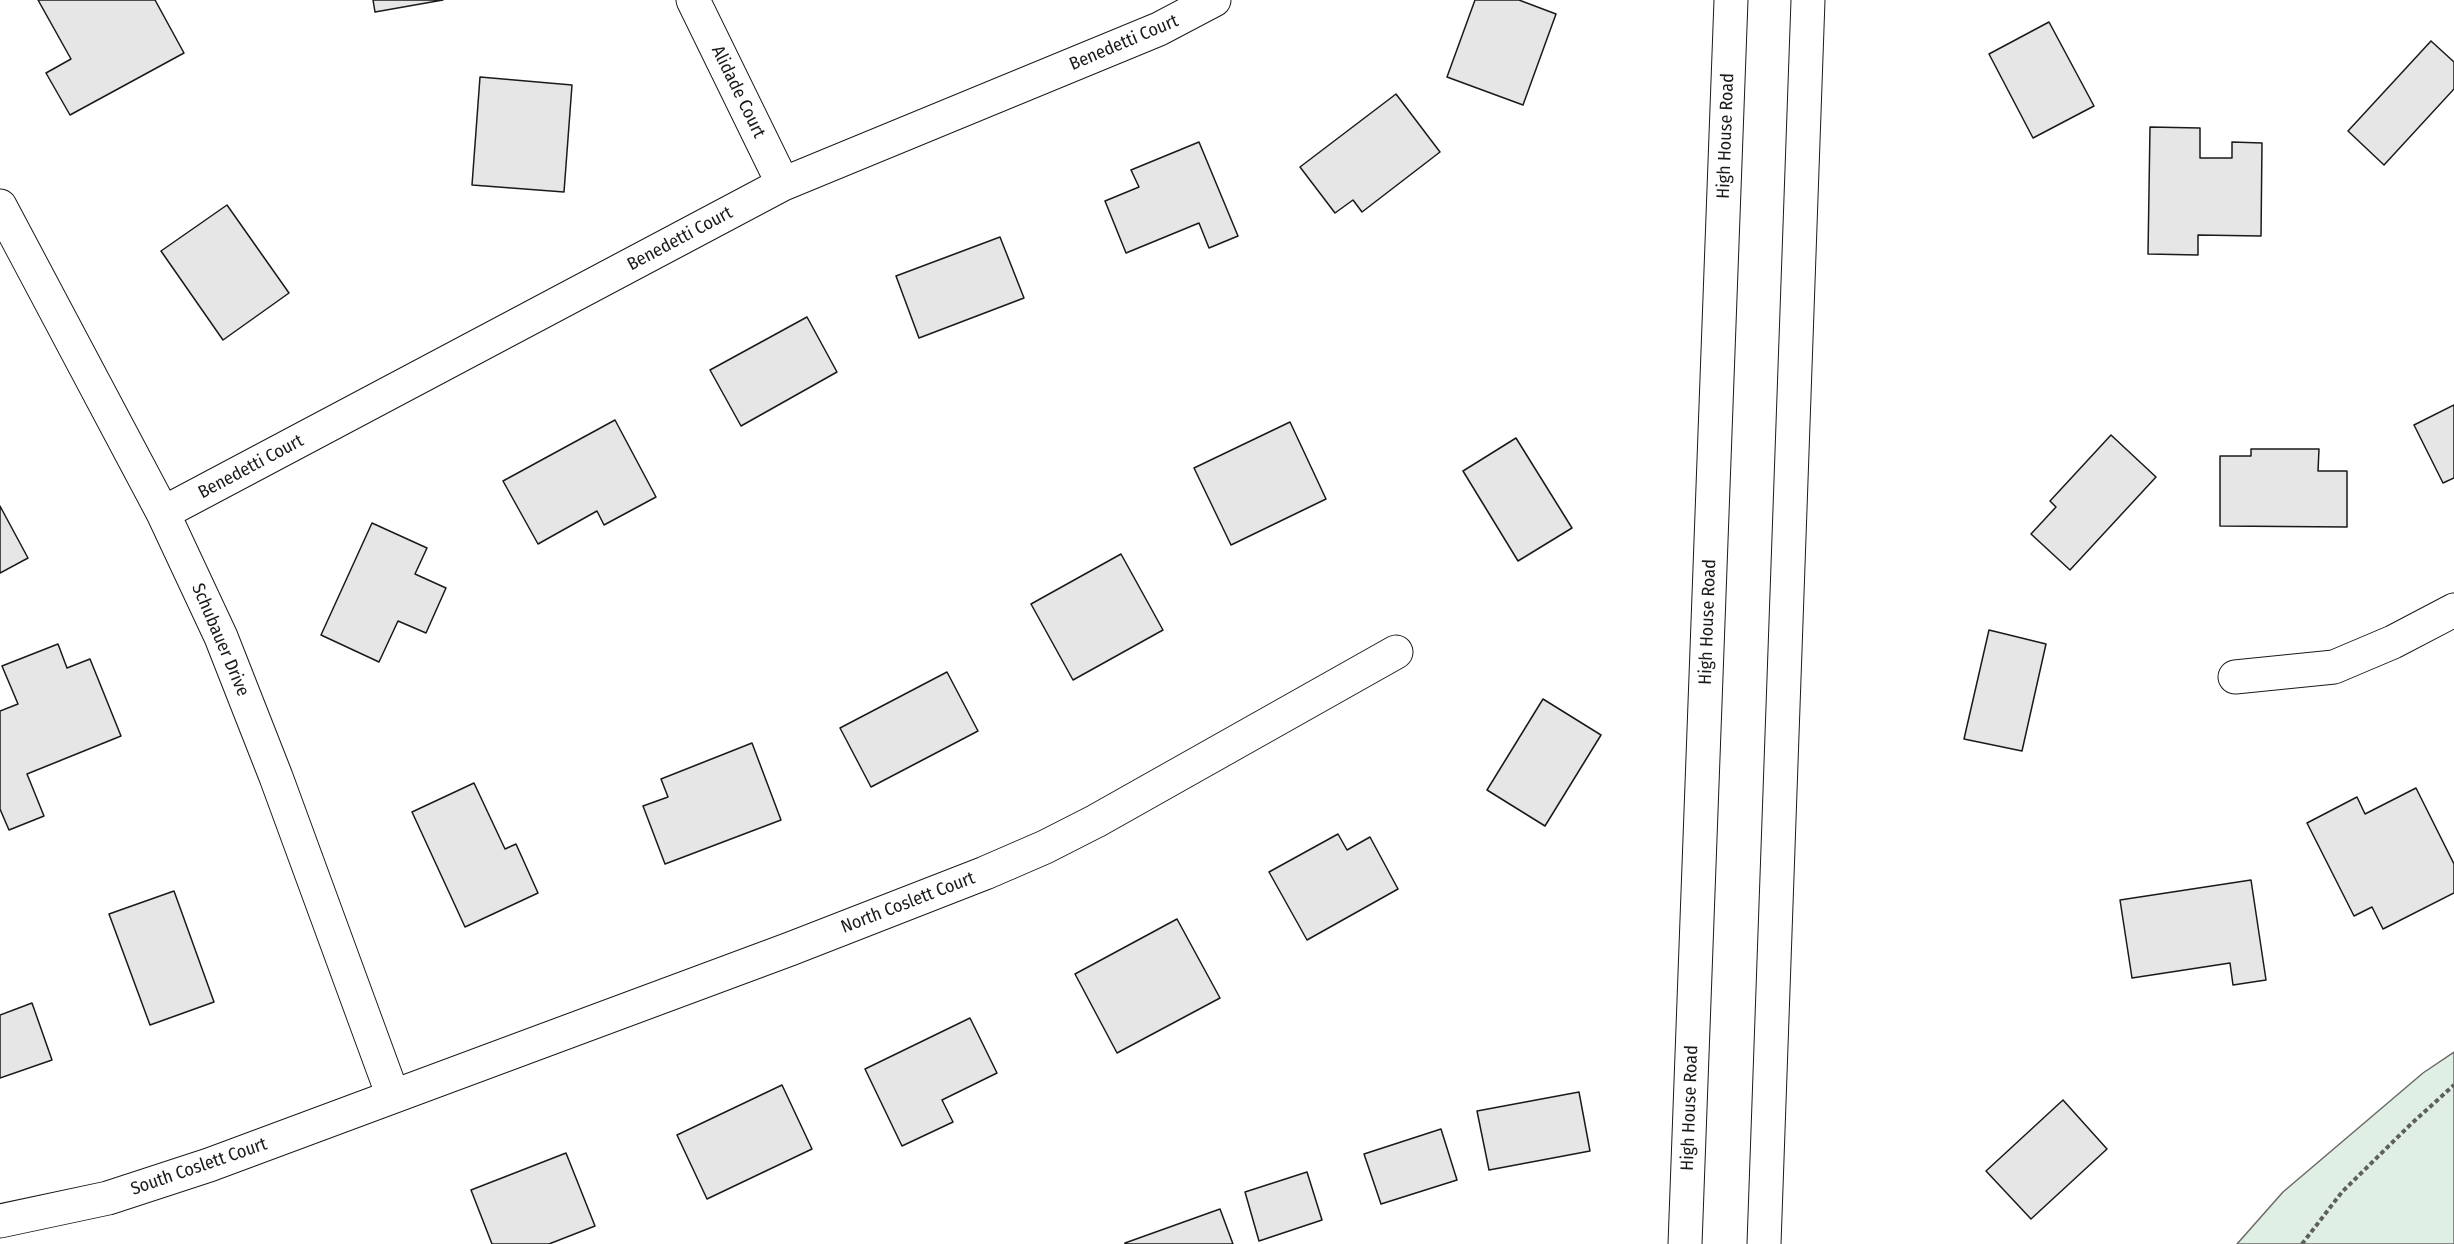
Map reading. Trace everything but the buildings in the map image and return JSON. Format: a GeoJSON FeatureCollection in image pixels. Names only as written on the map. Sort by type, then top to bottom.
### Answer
{"type":"FeatureCollection","features":[{"type":"Feature","properties":{"kind":"street","name":"Alidade Court"},"geometry":{"type":"LineString","coordinates":[[693,0],[783,184]]}},
{"type":"Feature","properties":{"kind":"street","name":"Benedetti Court"},"geometry":{"type":"LineString","coordinates":[[163,513],[783,184],[1159,29],[1214,0]]}},
{"type":"Feature","properties":{"kind":"street","name":"High House Road"},"geometry":{"type":"LineString","coordinates":[[1685,1244],[1731,0]]}},
{"type":"Feature","properties":{"kind":"street"},"geometry":{"type":"LineString","coordinates":[[1764,1244],[1808,0]]}},
{"type":"Feature","properties":{"kind":"street","name":"Schubauer Drive"},"geometry":{"type":"LineString","coordinates":[[0,206],[163,513],[221,637],[276,777],[393,1096]]}},
{"type":"Feature","properties":{"kind":"street"},"geometry":{"type":"LineString","coordinates":[[2235,677],[2334,667],[2393,642],[2454,610]]}},
{"type":"Feature","properties":{"kind":"street","name":"North Coslett Court"},"geometry":{"type":"LineString","coordinates":[[393,1096],[790,950],[1046,847],[1396,652]]}},
{"type":"Feature","properties":{"kind":"street","name":"South Coslett Court"},"geometry":{"type":"LineString","coordinates":[[0,1221],[108,1198],[209,1165],[393,1096]]}},
{"type":"Feature","properties":{"kind":"path"},"geometry":{"type":"LineString","coordinates":[[2302,1244],[2342,1192],[2454,1085]]}},
{"type":"Feature","properties":{"kind":"green space"},"geometry":{"type":"Polygon","coordinates":[[[2454,1052],[2454,1244],[2237,1244],[2283,1192],[2423,1073],[2454,1052]]]}}]}
